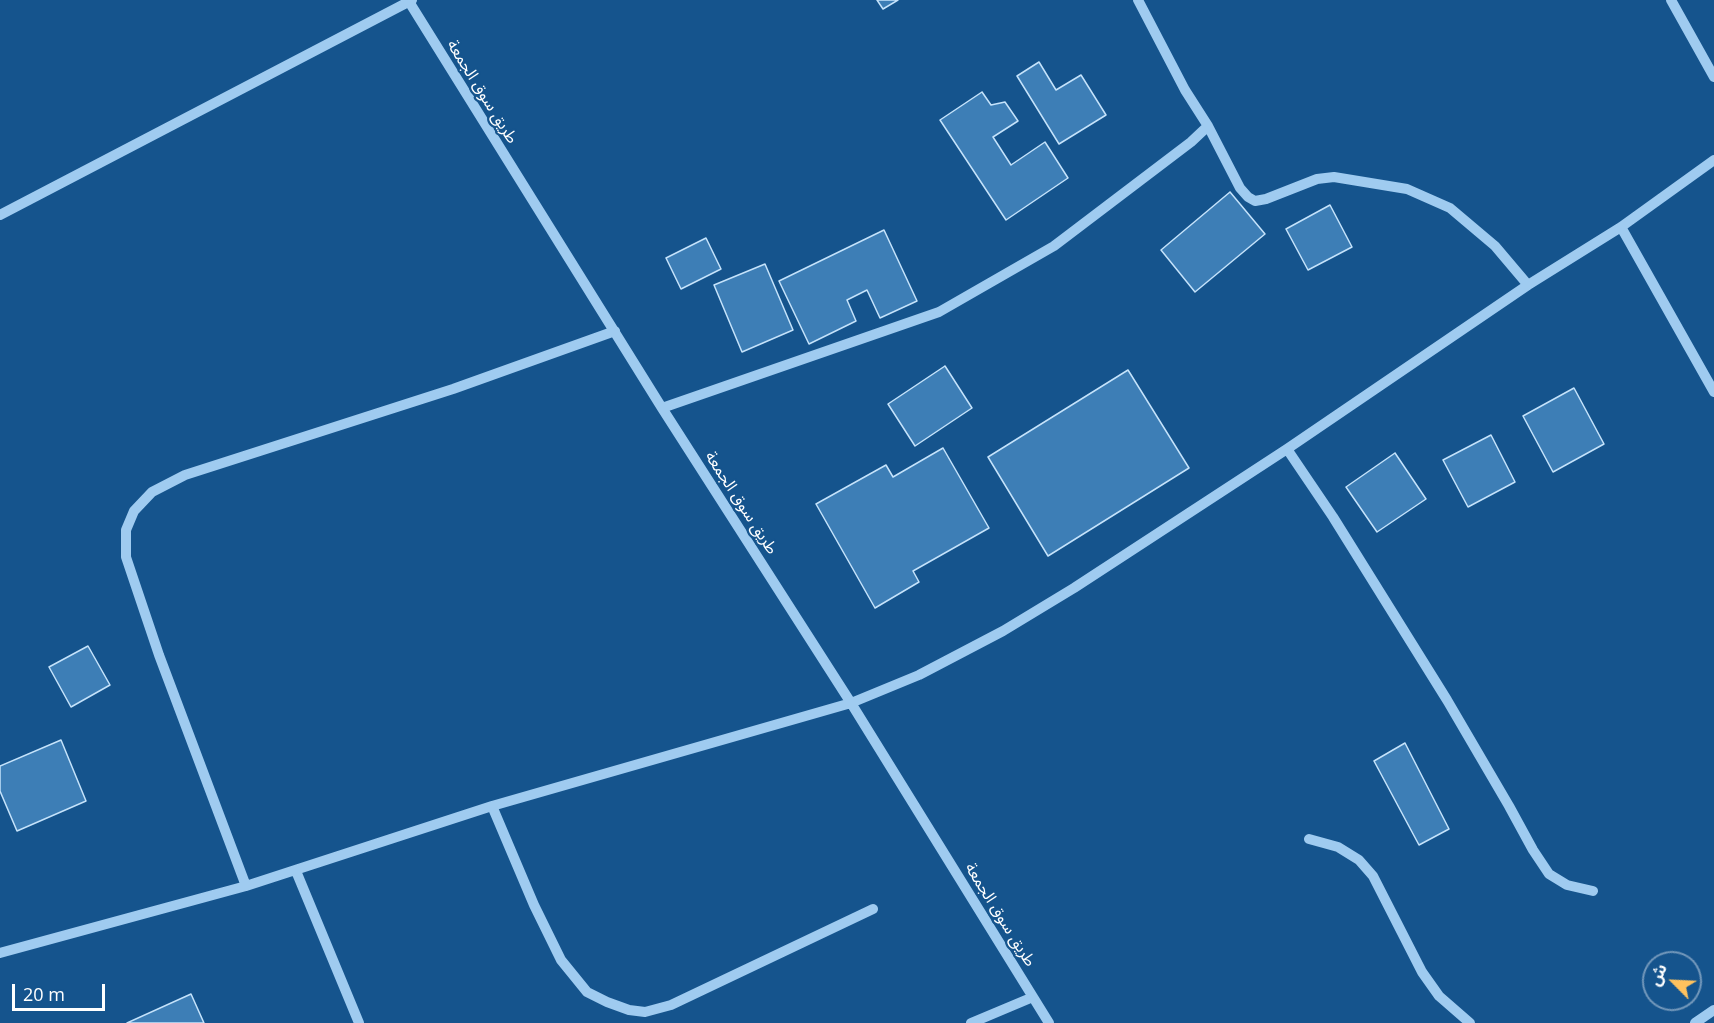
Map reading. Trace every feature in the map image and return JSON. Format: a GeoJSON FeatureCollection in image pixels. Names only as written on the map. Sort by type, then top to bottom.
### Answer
{"type":"FeatureCollection","features":[{"type":"Feature","properties":{"kind":"street"},"geometry":{"type":"LineString","coordinates":[[1138,0],[1185,90],[1208,126],[1240,188],[1248,197],[1255,201],[1266,199],[1317,179],[1334,177],[1407,189],[1450,208],[1495,246],[1528,285]]}},
{"type":"Feature","properties":{"kind":"street"},"geometry":{"type":"LineString","coordinates":[[1671,0],[1714,76]]}},
{"type":"Feature","properties":{"kind":"street"},"geometry":{"type":"LineString","coordinates":[[0,215],[410,1]]}},
{"type":"Feature","properties":{"kind":"street","name":"طريق سوق الجمعة"},"geometry":{"type":"LineString","coordinates":[[410,1],[662,408],[851,704],[1049,1023]]}},
{"type":"Feature","properties":{"kind":"street"},"geometry":{"type":"LineString","coordinates":[[662,408],[939,312],[1054,246],[1191,142],[1208,126]]}},
{"type":"Feature","properties":{"kind":"street"},"geometry":{"type":"LineString","coordinates":[[0,953],[246,886],[492,806],[851,704],[919,675],[1002,632],[1074,588],[1287,449],[1528,285],[1621,227],[1714,160]]}},
{"type":"Feature","properties":{"kind":"street"},"geometry":{"type":"LineString","coordinates":[[1621,227],[1714,392]]}},
{"type":"Feature","properties":{"kind":"street"},"geometry":{"type":"LineString","coordinates":[[246,886],[159,655],[126,557],[126,530],[134,512],[152,492],[185,475],[453,389],[615,331]]}},
{"type":"Feature","properties":{"kind":"street"},"geometry":{"type":"LineString","coordinates":[[1287,449],[1333,517],[1447,700],[1533,850],[1550,874],[1567,885],[1593,891]]}},
{"type":"Feature","properties":{"kind":"street"},"geometry":{"type":"LineString","coordinates":[[492,806],[534,905],[561,960],[587,992],[628,1010],[645,1012],[671,1005],[873,909]]}},
{"type":"Feature","properties":{"kind":"street"},"geometry":{"type":"LineString","coordinates":[[1309,839],[1338,847],[1359,860],[1373,876],[1422,972],[1438,996],[1470,1023]]}},
{"type":"Feature","properties":{"kind":"street"},"geometry":{"type":"LineString","coordinates":[[296,871],[359,1023]]}},
{"type":"Feature","properties":{"kind":"street"},"geometry":{"type":"LineString","coordinates":[[971,1023],[1033,997]]}},
{"type":"Feature","properties":{"kind":"street"},"geometry":{"type":"LineString","coordinates":[[1695,1023],[1714,1010]]}},
{"type":"Feature","properties":{"kind":"building"},"geometry":{"type":"Polygon","coordinates":[[[877,0],[898,0],[883,9],[877,0]]]}},
{"type":"Feature","properties":{"kind":"building"},"geometry":{"type":"Polygon","coordinates":[[[1039,62],[1056,90],[1081,75],[1106,115],[1059,144],[1017,76],[1039,62]]]}},
{"type":"Feature","properties":{"kind":"building"},"geometry":{"type":"Polygon","coordinates":[[[982,92],[991,105],[1005,102],[1018,121],[993,137],[1011,165],[1045,142],[1068,178],[1006,220],[940,120],[982,92]]]}},
{"type":"Feature","properties":{"kind":"building"},"geometry":{"type":"Polygon","coordinates":[[[1230,192],[1265,234],[1195,292],[1161,250],[1230,192]]]}},
{"type":"Feature","properties":{"kind":"building"},"geometry":{"type":"Polygon","coordinates":[[[1330,205],[1352,247],[1308,270],[1286,229],[1330,205]]]}},
{"type":"Feature","properties":{"kind":"building"},"geometry":{"type":"Polygon","coordinates":[[[884,230],[917,301],[880,318],[867,290],[847,300],[856,321],[809,344],[779,281],[884,230]]]}},
{"type":"Feature","properties":{"kind":"building"},"geometry":{"type":"Polygon","coordinates":[[[706,238],[721,269],[681,289],[666,258],[706,238]]]}},
{"type":"Feature","properties":{"kind":"building"},"geometry":{"type":"Polygon","coordinates":[[[765,264],[793,330],[742,352],[714,285],[765,264]]]}},
{"type":"Feature","properties":{"kind":"building"},"geometry":{"type":"Polygon","coordinates":[[[945,366],[972,408],[915,446],[888,404],[945,366]]]}},
{"type":"Feature","properties":{"kind":"building"},"geometry":{"type":"Polygon","coordinates":[[[1128,370],[1189,468],[1048,556],[988,457],[1128,370]]]}},
{"type":"Feature","properties":{"kind":"building"},"geometry":{"type":"Polygon","coordinates":[[[1574,388],[1604,444],[1553,472],[1523,416],[1574,388]]]}},
{"type":"Feature","properties":{"kind":"building"},"geometry":{"type":"Polygon","coordinates":[[[1491,435],[1515,482],[1468,507],[1443,460],[1491,435]]]}},
{"type":"Feature","properties":{"kind":"building"},"geometry":{"type":"Polygon","coordinates":[[[943,448],[989,528],[913,571],[919,582],[875,608],[816,504],[886,465],[893,477],[943,448]]]}},
{"type":"Feature","properties":{"kind":"building"},"geometry":{"type":"Polygon","coordinates":[[[1395,453],[1426,499],[1377,532],[1346,487],[1395,453]]]}},
{"type":"Feature","properties":{"kind":"building"},"geometry":{"type":"Polygon","coordinates":[[[88,646],[110,685],[71,707],[49,667],[88,646]]]}},
{"type":"Feature","properties":{"kind":"building"},"geometry":{"type":"Polygon","coordinates":[[[61,740],[86,801],[17,831],[0,791],[0,766],[61,740]]]}},
{"type":"Feature","properties":{"kind":"building"},"geometry":{"type":"Polygon","coordinates":[[[1405,743],[1449,829],[1419,845],[1374,761],[1405,743]]]}},
{"type":"Feature","properties":{"kind":"building"},"geometry":{"type":"Polygon","coordinates":[[[191,994],[204,1023],[127,1023],[191,994]]]}}]}
